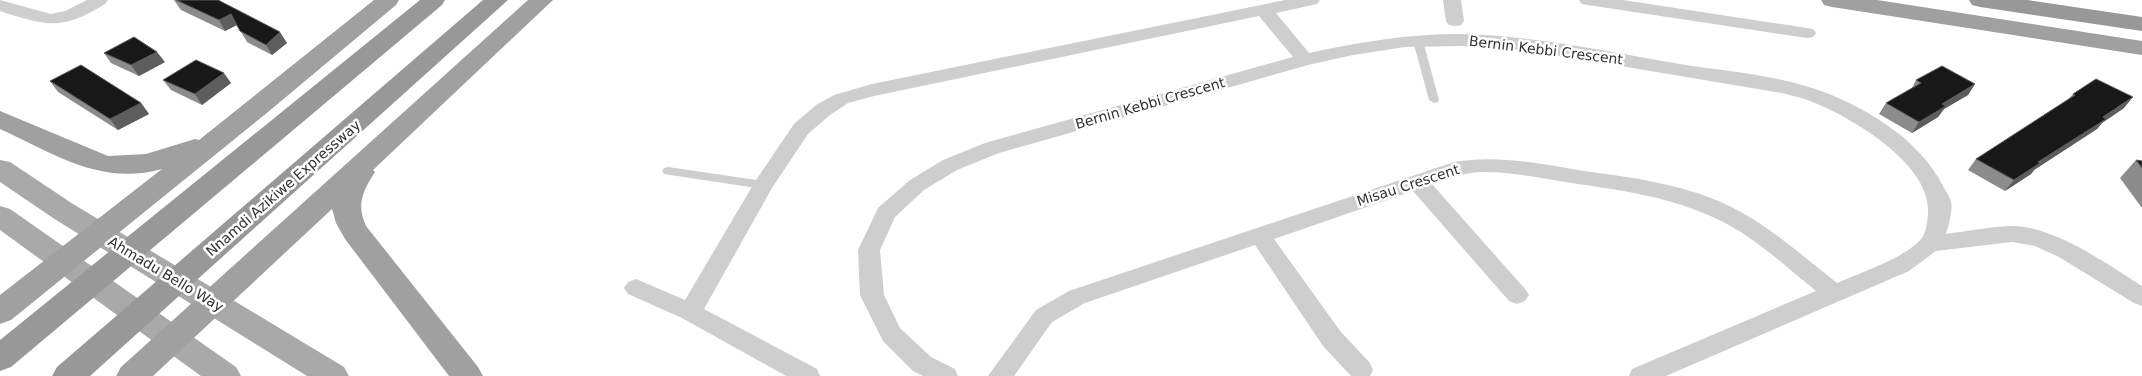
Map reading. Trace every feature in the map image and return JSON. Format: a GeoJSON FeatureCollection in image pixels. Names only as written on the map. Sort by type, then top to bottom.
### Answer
{"type":"FeatureCollection","features":[{"type":"Feature","properties":{"kind":"highway"},"geometry":{"type":"LineString","coordinates":[[0,312],[259,106],[388,0]]}},
{"type":"Feature","properties":{"kind":"highway"},"geometry":{"type":"LineString","coordinates":[[0,358],[434,0]]}},
{"type":"Feature","properties":{"kind":"highway","name":"Nnamdi Azikiwe Expressway"},"geometry":{"type":"LineString","coordinates":[[68,376],[497,0]]}},
{"type":"Feature","properties":{"kind":"highway"},"geometry":{"type":"LineString","coordinates":[[132,376],[535,6],[553,0]]}},
{"type":"Feature","properties":{"kind":"highway"},"geometry":{"type":"LineString","coordinates":[[1832,0],[2142,48]]}},
{"type":"Feature","properties":{"kind":"highway"},"geometry":{"type":"LineString","coordinates":[[1980,0],[2142,24]]}},
{"type":"Feature","properties":{"kind":"highway"},"geometry":{"type":"LineString","coordinates":[[0,118],[94,162],[124,167],[148,164],[198,147],[259,106]]}},
{"type":"Feature","properties":{"kind":"highway"},"geometry":{"type":"LineString","coordinates":[[390,139],[359,175],[349,190],[345,204],[347,219],[355,232],[467,376]]}},
{"type":"Feature","properties":{"kind":"main road","name":"Ahmadu Bello Way"},"geometry":{"type":"LineString","coordinates":[[0,169],[63,211],[333,376]]}},
{"type":"Feature","properties":{"kind":"main road"},"geometry":{"type":"LineString","coordinates":[[0,216],[214,368]]}},
{"type":"Feature","properties":{"kind":"street"},"geometry":{"type":"LineString","coordinates":[[0,5],[42,19],[55,20],[68,18],[99,0]]}},
{"type":"Feature","properties":{"kind":"street"},"geometry":{"type":"LineString","coordinates":[[690,312],[763,185],[801,129],[823,110],[841,100],[872,90],[1310,0]]}},
{"type":"Feature","properties":{"kind":"street"},"geometry":{"type":"LineString","coordinates":[[1452,0],[1455,21]]}},
{"type":"Feature","properties":{"kind":"street"},"geometry":{"type":"LineString","coordinates":[[1588,0],[1807,33]]}},
{"type":"Feature","properties":{"kind":"street"},"geometry":{"type":"LineString","coordinates":[[1263,9],[1305,60]]}},
{"type":"Feature","properties":{"kind":"street","name":"Bernin Kebbi Crescent"},"geometry":{"type":"LineString","coordinates":[[946,376],[922,364],[891,334],[872,295],[869,250],[886,213],[917,184],[950,165],[992,148],[1305,60],[1353,50],[1418,41],[1460,40],[1501,42],[1561,50],[1752,81],[1784,87],[1821,98],[1866,121],[1899,144],[1925,172],[1940,201],[1938,226],[1930,244]]}},
{"type":"Feature","properties":{"kind":"street","name":"Misau Crescent"},"geometry":{"type":"LineString","coordinates":[[1000,376],[1044,316],[1078,297],[1417,181],[1454,169],[1479,164],[1506,166],[1647,188],[1687,197],[1731,216],[1745,225],[1766,239],[1835,294]]}},
{"type":"Feature","properties":{"kind":"street"},"geometry":{"type":"LineString","coordinates":[[1417,181],[1517,294]]}},
{"type":"Feature","properties":{"kind":"street"},"geometry":{"type":"LineString","coordinates":[[1640,376],[1901,265],[1930,244],[2012,234],[2039,239],[2067,251],[2142,297]]}},
{"type":"Feature","properties":{"kind":"street"},"geometry":{"type":"LineString","coordinates":[[1260,236],[1332,339],[1361,370]]}},
{"type":"Feature","properties":{"kind":"street"},"geometry":{"type":"LineString","coordinates":[[636,288],[690,312],[808,376]]}},
{"type":"Feature","properties":{"kind":"lane"},"geometry":{"type":"LineString","coordinates":[[1418,41],[1434,100]]}},
{"type":"Feature","properties":{"kind":"lane"},"geometry":{"type":"LineString","coordinates":[[668,171],[763,185]]}},
{"type":"Feature","properties":{"kind":"building"},"geometry":{"type":"Polygon","coordinates":[[[176,0],[218,0],[280,32],[266,45],[240,31],[231,14],[219,20],[176,0]]]}},
{"type":"Feature","properties":{"kind":"building"},"geometry":{"type":"Polygon","coordinates":[[[134,37],[157,52],[131,65],[104,53],[134,37]]]}},
{"type":"Feature","properties":{"kind":"building"},"geometry":{"type":"Polygon","coordinates":[[[196,60],[224,73],[195,94],[163,80],[196,60]]]}},
{"type":"Feature","properties":{"kind":"building"},"geometry":{"type":"Polygon","coordinates":[[[81,65],[141,103],[110,119],[50,81],[81,65]]]}},
{"type":"Feature","properties":{"kind":"building"},"geometry":{"type":"Polygon","coordinates":[[[1942,66],[1975,84],[1942,104],[1946,106],[1919,122],[1886,103],[1921,83],[1916,80],[1942,66]]]}},
{"type":"Feature","properties":{"kind":"building"},"geometry":{"type":"Polygon","coordinates":[[[2096,79],[2133,97],[2103,117],[2106,119],[2038,162],[2040,163],[2014,180],[1976,159],[2075,95],[2073,94],[2096,79]]]}},
{"type":"Feature","properties":{"kind":"building"},"geometry":{"type":"Polygon","coordinates":[[[2136,160],[2142,161],[2142,168],[2136,160]]]}}]}
